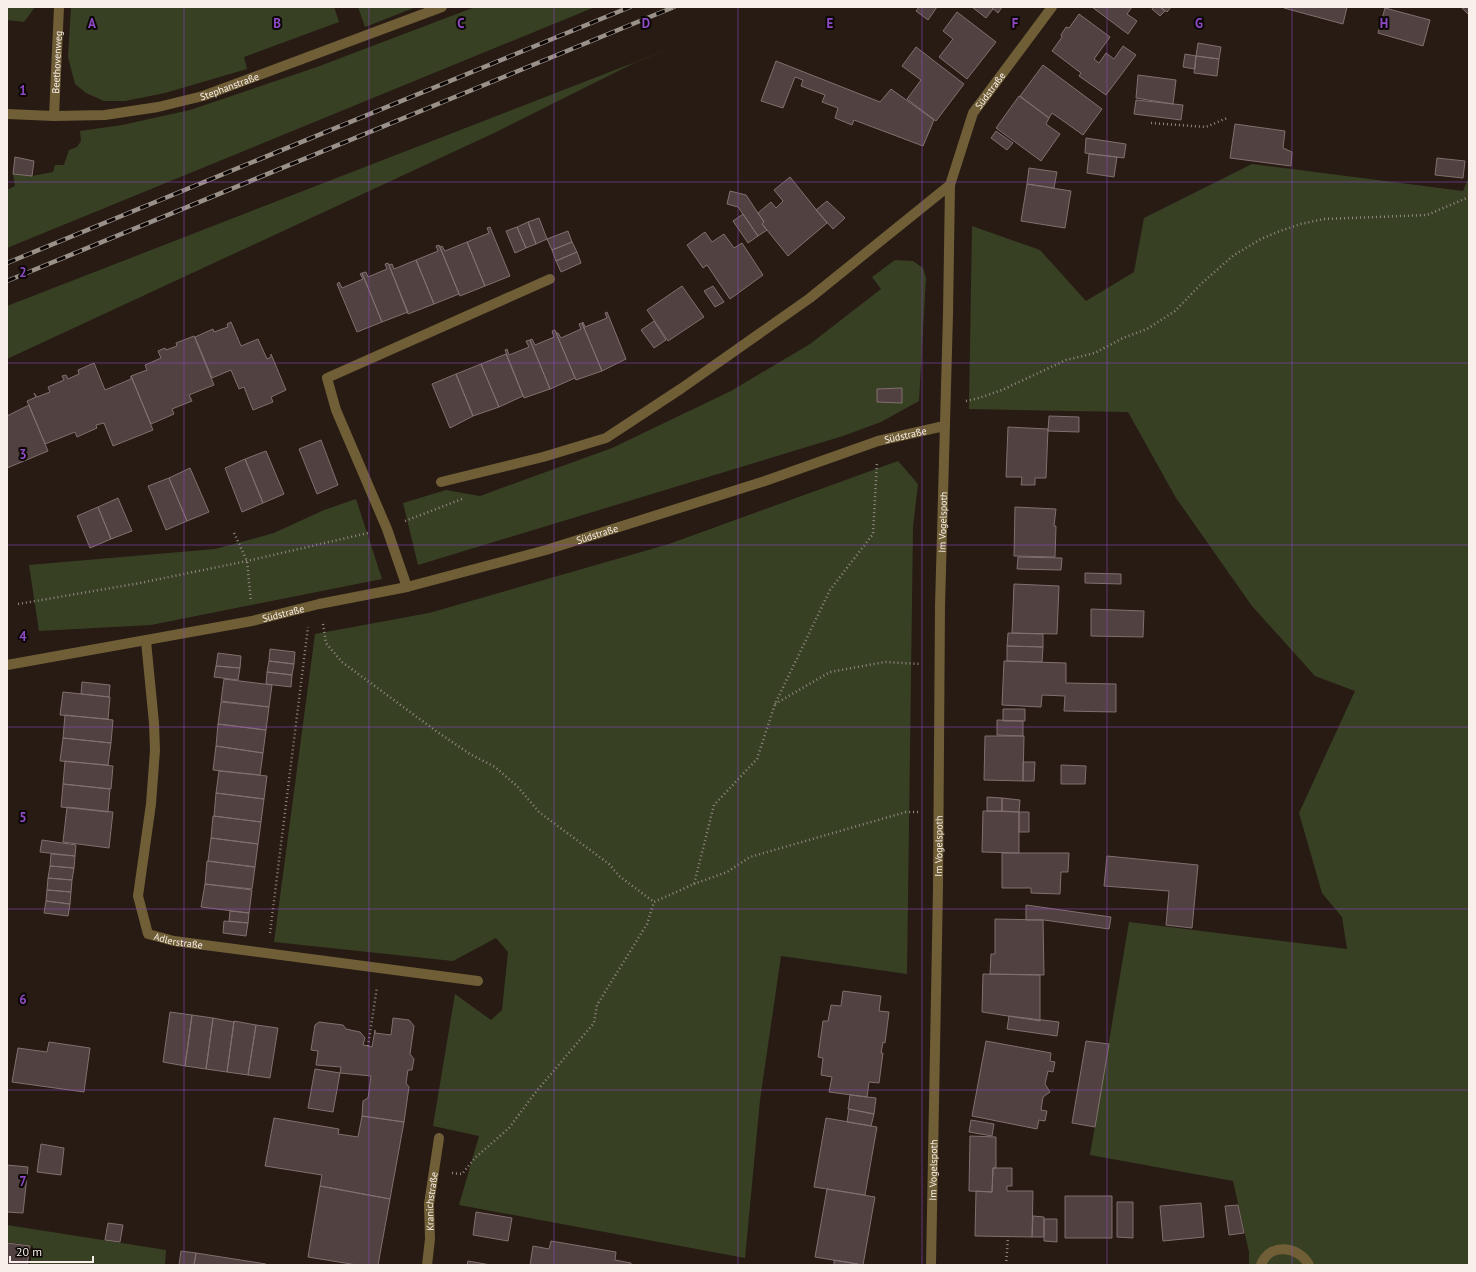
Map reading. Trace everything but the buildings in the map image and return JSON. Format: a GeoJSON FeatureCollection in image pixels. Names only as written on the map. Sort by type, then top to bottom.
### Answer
{"type":"FeatureCollection","features":[{"type":"Feature","properties":{"kind":"street","name":"Beethovenweg"},"geometry":{"type":"LineString","coordinates":[[54,116],[60,7]]}},
{"type":"Feature","properties":{"kind":"street","name":"Stephanstraße"},"geometry":{"type":"LineString","coordinates":[[7,114],[54,116],[112,114],[158,107],[203,96],[442,7]]}},
{"type":"Feature","properties":{"kind":"street","name":"Südstraße"},"geometry":{"type":"LineString","coordinates":[[7,665],[252,622],[315,605],[407,587],[546,550],[765,481],[878,441],[944,426],[948,314],[950,185],[974,113],[1052,7]]}},
{"type":"Feature","properties":{"kind":"street"},"geometry":{"type":"LineString","coordinates":[[441,482],[543,457],[606,438],[682,388],[810,298],[950,185]]}},
{"type":"Feature","properties":{"kind":"street"},"geometry":{"type":"LineString","coordinates":[[407,587],[386,529],[336,410],[327,378],[550,278]]}},
{"type":"Feature","properties":{"kind":"street","name":"Im Vogelspoth"},"geometry":{"type":"LineString","coordinates":[[931,1265],[939,664],[944,426]]}},
{"type":"Feature","properties":{"kind":"street","name":"Adlerstraße"},"geometry":{"type":"LineString","coordinates":[[146,641],[154,723],[155,750],[151,804],[138,896],[148,934],[174,941],[478,981]]}},
{"type":"Feature","properties":{"kind":"street","name":"Kranichstraße"},"geometry":{"type":"LineString","coordinates":[[427,1265],[430,1239],[429,1204],[439,1138]]}},
{"type":"Feature","properties":{"kind":"street"},"geometry":{"type":"LineString","coordinates":[[1261,1265],[1262,1260],[1272,1252],[1283,1249],[1295,1251],[1305,1258],[1309,1265]]}},
{"type":"Feature","properties":{"kind":"path"},"geometry":{"type":"LineString","coordinates":[[1151,123],[1206,127],[1227,118]]}},
{"type":"Feature","properties":{"kind":"path"},"geometry":{"type":"LineString","coordinates":[[945,403],[979,398],[1032,377],[1066,360],[1096,353],[1123,338],[1147,329],[1175,311],[1202,283],[1234,255],[1261,239],[1280,231],[1301,224],[1324,219],[1427,215],[1469,197]]}},
{"type":"Feature","properties":{"kind":"path"},"geometry":{"type":"LineString","coordinates":[[694,884],[714,805],[757,759],[775,704],[830,590],[873,534],[878,441]]}},
{"type":"Feature","properties":{"kind":"path"},"geometry":{"type":"LineString","coordinates":[[18,604],[140,583],[247,561],[386,529],[462,499],[457,479]]}},
{"type":"Feature","properties":{"kind":"path"},"geometry":{"type":"LineString","coordinates":[[234,533],[247,561],[252,622]]}},
{"type":"Feature","properties":{"kind":"path"},"geometry":{"type":"LineString","coordinates":[[315,605],[326,643],[342,662],[436,731],[470,754],[495,767],[517,786],[539,812],[609,864],[619,876],[654,902]]}},
{"type":"Feature","properties":{"kind":"path"},"geometry":{"type":"LineString","coordinates":[[267,954],[315,605]]}},
{"type":"Feature","properties":{"kind":"path"},"geometry":{"type":"LineString","coordinates":[[775,704],[830,672],[885,662],[939,664]]}},
{"type":"Feature","properties":{"kind":"path"},"geometry":{"type":"LineString","coordinates":[[462,1174],[475,1158],[509,1128],[594,1023],[597,1005],[647,924],[654,902],[694,884],[727,872],[750,857],[906,812],[938,811]]}},
{"type":"Feature","properties":{"kind":"path"},"geometry":{"type":"LineString","coordinates":[[368,1046],[380,968]]}},
{"type":"Feature","properties":{"kind":"path"},"geometry":{"type":"LineString","coordinates":[[1006,1265],[1008,1237]]}},
{"type":"Feature","properties":{"kind":"green space"},"geometry":{"type":"Polygon","coordinates":[[[7,7],[35,7],[24,22],[7,20],[7,7]]]}},
{"type":"Feature","properties":{"kind":"green space"},"geometry":{"type":"Polygon","coordinates":[[[71,7],[334,7],[339,22],[244,57],[247,69],[165,93],[125,101],[104,101],[86,93],[75,84],[68,57],[71,7]]]}},
{"type":"Feature","properties":{"kind":"green space"},"geometry":{"type":"Polygon","coordinates":[[[358,7],[416,7],[365,27],[358,7]]]}},
{"type":"Feature","properties":{"kind":"green space"},"geometry":{"type":"Polygon","coordinates":[[[475,7],[595,7],[7,248],[7,190],[15,186],[13,174],[32,176],[53,172],[55,165],[64,165],[69,150],[77,147],[81,141],[80,131],[122,125],[190,110],[317,67],[475,7]]]}},
{"type":"Feature","properties":{"kind":"green space"},"geometry":{"type":"Polygon","coordinates":[[[687,42],[634,63],[494,133],[7,359],[7,306],[687,42]]]}},
{"type":"Feature","properties":{"kind":"green space"},"geometry":{"type":"Polygon","coordinates":[[[1252,164],[1463,191],[1469,176],[1469,1265],[1249,1265],[1249,1252],[1233,1181],[1090,1155],[1129,922],[1347,949],[1342,917],[1322,893],[1299,813],[1355,691],[1315,676],[1252,606],[1176,498],[1128,412],[969,409],[972,226],[1040,250],[1086,301],[1134,272],[1144,218],[1252,164]]]}},
{"type":"Feature","properties":{"kind":"green space"},"geometry":{"type":"Polygon","coordinates":[[[895,260],[913,261],[923,268],[926,278],[919,401],[881,422],[843,436],[418,565],[403,503],[446,490],[480,496],[612,448],[731,391],[810,344],[881,289],[872,277],[895,260]]]}},
{"type":"Feature","properties":{"kind":"green space"},"geometry":{"type":"Polygon","coordinates":[[[898,461],[918,484],[913,527],[907,974],[781,956],[760,1100],[745,1258],[459,1205],[479,1136],[433,1126],[455,994],[491,1020],[502,1010],[508,952],[496,938],[453,961],[274,942],[315,634],[429,613],[669,544],[898,461]]]}},
{"type":"Feature","properties":{"kind":"green space"},"geometry":{"type":"Polygon","coordinates":[[[356,499],[382,579],[151,625],[39,631],[29,565],[215,549],[274,533],[324,510],[356,499]]]}},
{"type":"Feature","properties":{"kind":"green space"},"geometry":{"type":"Polygon","coordinates":[[[7,1225],[166,1250],[165,1265],[30,1265],[33,1246],[7,1242],[7,1225]]]}},
{"type":"Feature","properties":{"kind":"railway"},"geometry":{"type":"LineString","coordinates":[[7,263],[630,7]]}},
{"type":"Feature","properties":{"kind":"railway"},"geometry":{"type":"LineString","coordinates":[[7,281],[674,7]]}}]}
